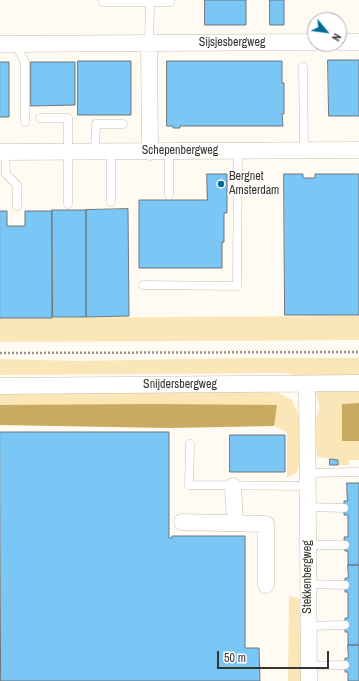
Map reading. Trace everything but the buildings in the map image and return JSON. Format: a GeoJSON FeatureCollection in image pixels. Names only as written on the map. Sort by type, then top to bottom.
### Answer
{"type":"FeatureCollection","features":[{"type":"Feature","properties":{"kind":"street","name":"Sijsjesbergweg"},"geometry":{"type":"LineString","coordinates":[[7,44],[307,42]]}},
{"type":"Feature","properties":{"kind":"street"},"geometry":{"type":"LineString","coordinates":[[347,42],[359,42]]}},
{"type":"Feature","properties":{"kind":"street"},"geometry":{"type":"LineString","coordinates":[[149,43],[150,152]]}},
{"type":"Feature","properties":{"kind":"street","name":"Schepenbergweg"},"geometry":{"type":"LineString","coordinates":[[3,152],[359,150]]}},
{"type":"Feature","properties":{"kind":"street","name":"Snijdersbergweg"},"geometry":{"type":"LineString","coordinates":[[0,386],[359,383]]}},
{"type":"Feature","properties":{"kind":"street","name":"Stekkenbergweg"},"geometry":{"type":"LineString","coordinates":[[307,384],[309,673]]}},
{"type":"Feature","properties":{"kind":"street"},"geometry":{"type":"LineString","coordinates":[[233,486],[235,523]]}},
{"type":"Feature","properties":{"kind":"street"},"geometry":{"type":"LineString","coordinates":[[182,522],[266,524],[266,585]]}},
{"type":"Feature","properties":{"kind":"lane"},"geometry":{"type":"LineString","coordinates":[[103,0],[103,2],[170,2],[170,0]]}},
{"type":"Feature","properties":{"kind":"lane"},"geometry":{"type":"LineString","coordinates":[[149,43],[150,2]]}},
{"type":"Feature","properties":{"kind":"lane"},"geometry":{"type":"LineString","coordinates":[[7,44],[25,62],[25,122]]}},
{"type":"Feature","properties":{"kind":"lane"},"geometry":{"type":"LineString","coordinates":[[302,67],[304,150]]}},
{"type":"Feature","properties":{"kind":"lane"},"geometry":{"type":"LineString","coordinates":[[40,118],[68,118],[68,204]]}},
{"type":"Feature","properties":{"kind":"lane"},"geometry":{"type":"LineString","coordinates":[[95,152],[96,124],[123,124]]}},
{"type":"Feature","properties":{"kind":"lane"},"geometry":{"type":"LineString","coordinates":[[111,151],[111,202]]}},
{"type":"Feature","properties":{"kind":"lane"},"geometry":{"type":"LineString","coordinates":[[169,151],[169,195]]}},
{"type":"Feature","properties":{"kind":"lane"},"geometry":{"type":"LineString","coordinates":[[143,285],[237,286],[238,151]]}},
{"type":"Feature","properties":{"kind":"lane"},"geometry":{"type":"LineString","coordinates":[[3,152],[6,174],[17,184],[17,206]]}},
{"type":"Feature","properties":{"kind":"lane"},"geometry":{"type":"LineString","coordinates":[[190,444],[189,485],[233,486],[308,480],[359,472]]}},
{"type":"Feature","properties":{"kind":"lane"},"geometry":{"type":"LineString","coordinates":[[308,507],[344,508]]}},
{"type":"Feature","properties":{"kind":"lane"},"geometry":{"type":"LineString","coordinates":[[308,545],[345,545]]}},
{"type":"Feature","properties":{"kind":"lane"},"geometry":{"type":"LineString","coordinates":[[308,584],[345,585]]}},
{"type":"Feature","properties":{"kind":"lane"},"geometry":{"type":"LineString","coordinates":[[309,626],[345,625]]}},
{"type":"Feature","properties":{"kind":"lane"},"geometry":{"type":"LineString","coordinates":[[309,673],[345,665]]}},
{"type":"Feature","properties":{"kind":"path"},"geometry":{"type":"LineString","coordinates":[[0,353],[359,352]]}},
{"type":"Feature","properties":{"kind":"shaded area"},"geometry":{"type":"Polygon","coordinates":[[[359,316],[359,340],[0,342],[0,318],[359,316]]]}},
{"type":"Feature","properties":{"kind":"shaded area"},"geometry":{"type":"Polygon","coordinates":[[[243,358],[359,358],[359,403],[342,404],[342,440],[359,441],[359,460],[349,460],[349,465],[338,465],[338,460],[317,457],[316,420],[319,407],[317,397],[312,386],[308,382],[303,378],[291,374],[0,375],[0,359],[77,361],[243,358]]]}},
{"type":"Feature","properties":{"kind":"shaded area"},"geometry":{"type":"Polygon","coordinates":[[[0,393],[279,393],[292,400],[300,417],[300,466],[296,473],[287,478],[287,432],[274,426],[276,405],[0,405],[0,393]]]}},
{"type":"Feature","properties":{"kind":"shaded area"},"geometry":{"type":"Polygon","coordinates":[[[359,403],[359,441],[342,441],[342,404],[359,403]]]}},
{"type":"Feature","properties":{"kind":"shaded area"},"geometry":{"type":"Polygon","coordinates":[[[0,405],[277,405],[274,426],[169,428],[0,425],[0,405]]]}},
{"type":"Feature","properties":{"kind":"shaded area"},"geometry":{"type":"Polygon","coordinates":[[[289,595],[301,600],[301,681],[288,681],[289,595]]]}},
{"type":"Feature","properties":{"kind":"place","name":"Bergnet Amsterdam"},"geometry":{"type":"Point","coordinates":[221,184]}}]}
